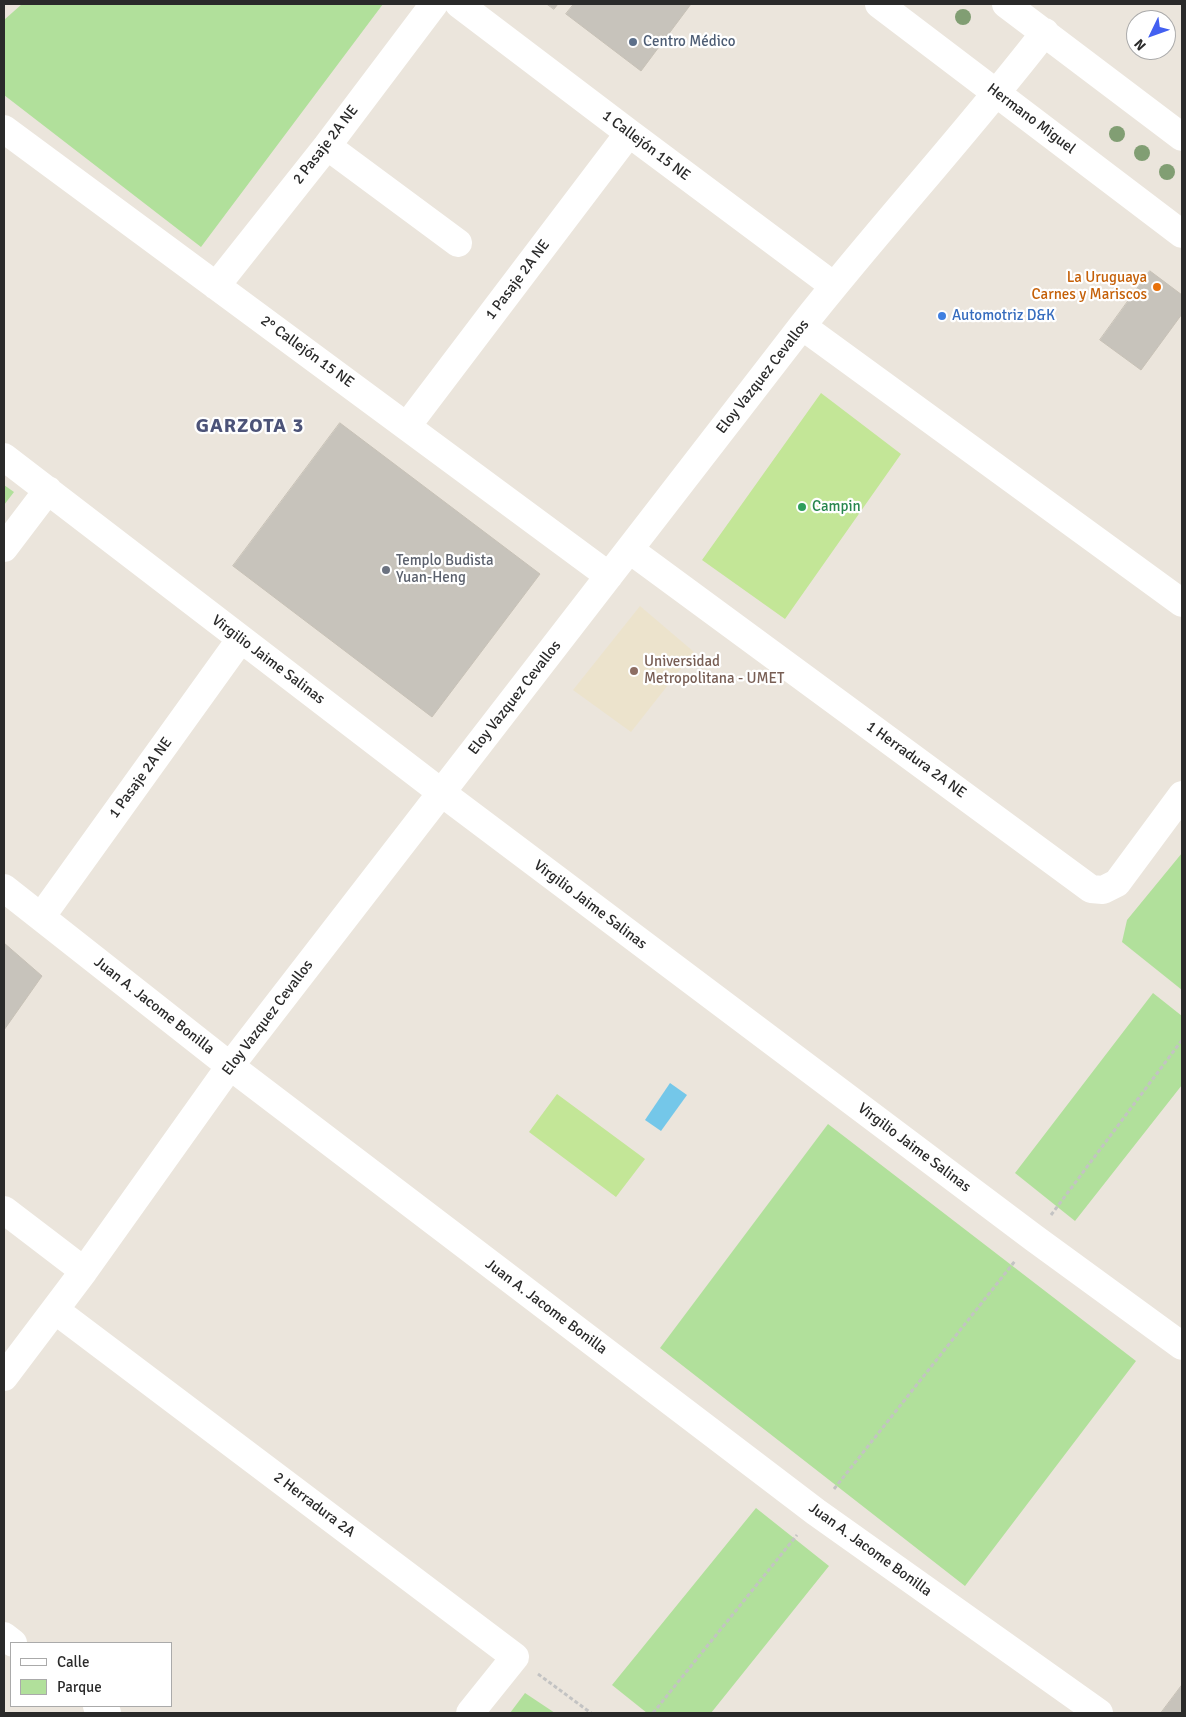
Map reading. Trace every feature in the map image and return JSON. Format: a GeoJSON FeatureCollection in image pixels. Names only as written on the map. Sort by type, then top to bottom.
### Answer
{"type":"FeatureCollection","features":[{"type":"Feature","properties":{"kind":"street","name":"2 Pasaje 2A NE"},"geometry":{"type":"LineString","coordinates":[[216,286],[327,146],[434,4]]}},
{"type":"Feature","properties":{"kind":"street","name":"1 Callejón 15 NE"},"geometry":{"type":"LineString","coordinates":[[459,4],[629,134],[834,286]]}},
{"type":"Feature","properties":{"kind":"street","name":"Hermano Miguel"},"geometry":{"type":"LineString","coordinates":[[879,4],[1182,234]]}},
{"type":"Feature","properties":{"kind":"street"},"geometry":{"type":"LineString","coordinates":[[1006,4],[1182,137]]}},
{"type":"Feature","properties":{"kind":"street","name":"Eloy Vazquez Cevallos"},"geometry":{"type":"LineString","coordinates":[[4,1377],[84,1271],[230,1066],[802,326],[997,94],[1045,32]]}},
{"type":"Feature","properties":{"kind":"street","name":"2° Callejón 15 NE"},"geometry":{"type":"LineString","coordinates":[[4,129],[610,576]]}},
{"type":"Feature","properties":{"kind":"street","name":"1 Pasaje 2A NE"},"geometry":{"type":"LineString","coordinates":[[407,426],[629,134]]}},
{"type":"Feature","properties":{"kind":"street"},"geometry":{"type":"LineString","coordinates":[[327,146],[458,243]]}},
{"type":"Feature","properties":{"kind":"street"},"geometry":{"type":"LineString","coordinates":[[802,326],[1182,603]]}},
{"type":"Feature","properties":{"kind":"street","name":"Virgilio Jaime Salinas"},"geometry":{"type":"LineString","coordinates":[[4,457],[240,640],[442,793],[1034,1238],[1182,1346]]}},
{"type":"Feature","properties":{"kind":"street"},"geometry":{"type":"LineString","coordinates":[[4,548],[48,490]]}},
{"type":"Feature","properties":{"kind":"street","name":"1 Herradura 2A NE"},"geometry":{"type":"LineString","coordinates":[[630,550],[1091,889],[1104,890],[1117,882],[1182,795]]}},
{"type":"Feature","properties":{"kind":"street","name":"1 Pasaje 2A NE"},"geometry":{"type":"LineString","coordinates":[[41,916],[240,640]]}},
{"type":"Feature","properties":{"kind":"street","name":"Juan A. Jacome Bonilla"},"geometry":{"type":"LineString","coordinates":[[4,888],[230,1066],[816,1512],[1099,1713]]}},
{"type":"Feature","properties":{"kind":"street"},"geometry":{"type":"LineString","coordinates":[[4,1210],[84,1271]]}},
{"type":"Feature","properties":{"kind":"street","name":"2 Herradura 2A"},"geometry":{"type":"LineString","coordinates":[[55,1310],[515,1657]]}},
{"type":"Feature","properties":{"kind":"street"},"geometry":{"type":"LineString","coordinates":[[470,1713],[515,1657]]}},
{"type":"Feature","properties":{"kind":"path"},"geometry":{"type":"LineString","coordinates":[[653,1713],[1034,1238],[1182,1040]]}},
{"type":"Feature","properties":{"kind":"path"},"geometry":{"type":"LineString","coordinates":[[515,1657],[591,1713]]}},
{"type":"Feature","properties":{"kind":"shaded area","name":"Universidad Metropolitana - UMET"},"geometry":{"type":"Polygon","coordinates":[[[640,606],[694,652],[631,732],[573,690],[640,606]]]}},
{"type":"Feature","properties":{"kind":"green space"},"geometry":{"type":"Polygon","coordinates":[[[22,4],[383,4],[201,247],[4,95],[4,20],[22,4]]]}},
{"type":"Feature","properties":{"kind":"green space","name":"Campin"},"geometry":{"type":"Polygon","coordinates":[[[821,393],[901,454],[785,619],[702,560],[821,393]]]}},
{"type":"Feature","properties":{"kind":"green space"},"geometry":{"type":"Polygon","coordinates":[[[4,485],[14,492],[4,505],[4,485]]]}},
{"type":"Feature","properties":{"kind":"green space"},"geometry":{"type":"Polygon","coordinates":[[[1182,853],[1182,990],[1122,942],[1127,920],[1182,853]]]}},
{"type":"Feature","properties":{"kind":"green space"},"geometry":{"type":"Polygon","coordinates":[[[1153,993],[1182,1016],[1182,1085],[1075,1221],[1015,1173],[1153,993]]]}},
{"type":"Feature","properties":{"kind":"green space"},"geometry":{"type":"Polygon","coordinates":[[[557,1094],[645,1159],[616,1197],[529,1132],[557,1094]]]}},
{"type":"Feature","properties":{"kind":"green space"},"geometry":{"type":"Polygon","coordinates":[[[828,1124],[1136,1361],[965,1586],[660,1348],[828,1124]]]}},
{"type":"Feature","properties":{"kind":"green space"},"geometry":{"type":"Polygon","coordinates":[[[756,1508],[829,1566],[711,1713],[647,1713],[612,1685],[756,1508]]]}},
{"type":"Feature","properties":{"kind":"green space"},"geometry":{"type":"Polygon","coordinates":[[[525,1693],[555,1713],[510,1713],[525,1693]]]}},
{"type":"Feature","properties":{"kind":"water"},"geometry":{"type":"Polygon","coordinates":[[[670,1083],[687,1095],[661,1131],[645,1120],[670,1083]]]}},
{"type":"Feature","properties":{"kind":"building"},"geometry":{"type":"Polygon","coordinates":[[[547,4],[558,4],[554,9],[547,4]]]}},
{"type":"Feature","properties":{"kind":"building","name":"Centro Médico"},"geometry":{"type":"Polygon","coordinates":[[[574,4],[691,4],[641,71],[566,14],[574,4]]]}},
{"type":"Feature","properties":{"kind":"building"},"geometry":{"type":"Polygon","coordinates":[[[1150,271],[1182,295],[1182,314],[1141,370],[1100,340],[1150,271]]]}},
{"type":"Feature","properties":{"kind":"building","name":"Templo Budista Yuan-Heng"},"geometry":{"type":"Polygon","coordinates":[[[340,423],[540,574],[432,717],[233,566],[340,423]]]}},
{"type":"Feature","properties":{"kind":"building"},"geometry":{"type":"Polygon","coordinates":[[[4,943],[42,976],[4,1030],[4,943]]]}},
{"type":"Feature","properties":{"kind":"building"},"geometry":{"type":"Polygon","coordinates":[[[1182,1685],[1182,1713],[1161,1713],[1182,1685]]]}},
{"type":"Feature","properties":{"kind":"place","name":"Centro Médico"},"geometry":{"type":"Point","coordinates":[633,42]}},
{"type":"Feature","properties":{"kind":"place","name":"La Uruguaya Carnes y Mariscos"},"geometry":{"type":"Point","coordinates":[1157,287]}},
{"type":"Feature","properties":{"kind":"place","name":"Automotriz D&K"},"geometry":{"type":"Point","coordinates":[942,316]}},
{"type":"Feature","properties":{"kind":"place","name":"Campin"},"geometry":{"type":"Point","coordinates":[802,507]}},
{"type":"Feature","properties":{"kind":"place","name":"Templo Budista Yuan-Heng"},"geometry":{"type":"Point","coordinates":[386,570]}},
{"type":"Feature","properties":{"kind":"place","name":"Universidad Metropolitana - UMET"},"geometry":{"type":"Point","coordinates":[634,671]}},
{"type":"Feature","properties":{"kind":"district","name":"GARZOTA 3"},"geometry":{"type":"Point","coordinates":[250,427]}}]}
